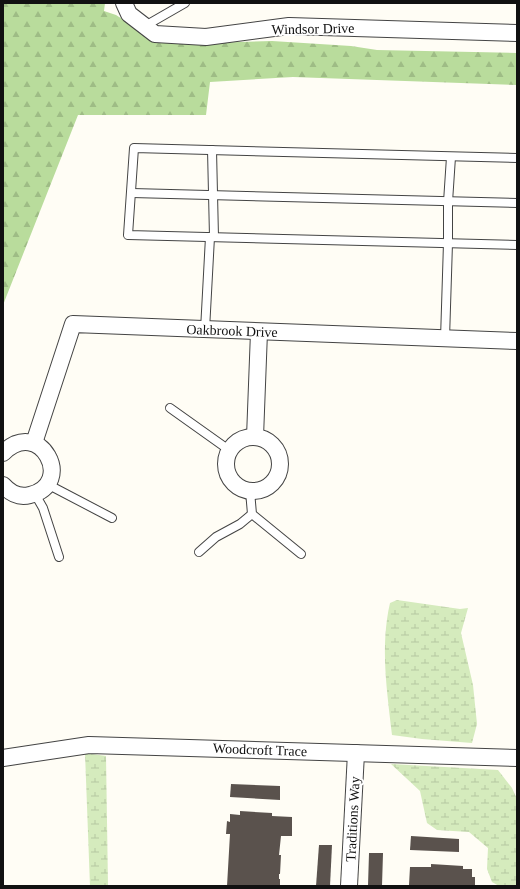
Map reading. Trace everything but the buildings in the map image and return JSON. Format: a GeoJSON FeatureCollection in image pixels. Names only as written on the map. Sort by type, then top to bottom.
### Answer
{"type":"FeatureCollection","features":[{"type":"Feature","properties":{"kind":"street","name":"Windsor Drive"},"geometry":{"type":"LineString","coordinates":[[124,3],[128,14],[155,34],[206,37],[290,26],[517,33]]}},
{"type":"Feature","properties":{"kind":"street","name":"Oakbrook Drive"},"geometry":{"type":"LineString","coordinates":[[34,444],[73,324],[517,342]]}},
{"type":"Feature","properties":{"kind":"street"},"geometry":{"type":"LineString","coordinates":[[255,437],[259,332]]}},
{"type":"Feature","properties":{"kind":"street"},"geometry":{"type":"LineString","coordinates":[[247,437],[255,437],[270,443],[276,450],[280,466],[278,475],[267,487],[259,491],[250,491],[241,489],[234,484],[226,468],[226,459],[229,450],[234,444],[247,437]]}},
{"type":"Feature","properties":{"kind":"street"},"geometry":{"type":"LineString","coordinates":[[3,453],[9,447],[17,443],[25,442],[34,444],[41,447],[47,453],[52,469],[51,477],[41,489],[27,496],[18,496],[10,492],[3,485]]}},
{"type":"Feature","properties":{"kind":"street","name":"Woodcroft Trace"},"geometry":{"type":"LineString","coordinates":[[3,758],[89,745],[517,758]]}},
{"type":"Feature","properties":{"kind":"street","name":"Traditions Way"},"geometry":{"type":"LineString","coordinates":[[349,886],[356,752]]}},
{"type":"Feature","properties":{"kind":"lane"},"geometry":{"type":"LineString","coordinates":[[145,26],[185,3]]}},
{"type":"Feature","properties":{"kind":"lane"},"geometry":{"type":"LineString","coordinates":[[517,158],[134,148],[128,235],[517,244]]}},
{"type":"Feature","properties":{"kind":"lane"},"geometry":{"type":"LineString","coordinates":[[205,330],[214,195],[212,150]]}},
{"type":"Feature","properties":{"kind":"lane"},"geometry":{"type":"LineString","coordinates":[[445,339],[450,157]]}},
{"type":"Feature","properties":{"kind":"lane"},"geometry":{"type":"LineString","coordinates":[[132,193],[517,203]]}},
{"type":"Feature","properties":{"kind":"lane"},"geometry":{"type":"LineString","coordinates":[[170,408],[229,450]]}},
{"type":"Feature","properties":{"kind":"lane"},"geometry":{"type":"LineString","coordinates":[[59,557],[43,508],[41,489],[112,518]]}},
{"type":"Feature","properties":{"kind":"lane"},"geometry":{"type":"LineString","coordinates":[[250,491],[252,514],[301,554]]}},
{"type":"Feature","properties":{"kind":"lane"},"geometry":{"type":"LineString","coordinates":[[199,552],[216,537],[240,524],[252,514]]}},
{"type":"Feature","properties":{"kind":"green space"},"geometry":{"type":"Polygon","coordinates":[[[3,3],[105,3],[104,11],[116,15],[144,33],[174,44],[272,41],[351,46],[377,50],[517,53],[517,85],[293,77],[210,82],[206,115],[78,115],[3,305],[3,3]]]}},
{"type":"Feature","properties":{"kind":"green space"},"geometry":{"type":"Polygon","coordinates":[[[397,600],[460,609],[468,608],[461,633],[473,685],[477,724],[472,743],[392,735],[385,669],[385,636],[390,603],[397,600]]]}},
{"type":"Feature","properties":{"kind":"green space"},"geometry":{"type":"Polygon","coordinates":[[[85,753],[106,756],[108,886],[90,886],[85,753]]]}},
{"type":"Feature","properties":{"kind":"green space"},"geometry":{"type":"Polygon","coordinates":[[[391,764],[498,770],[512,788],[517,799],[517,886],[499,886],[492,882],[487,869],[488,848],[469,832],[437,830],[427,823],[420,791],[391,764]]]}}]}
